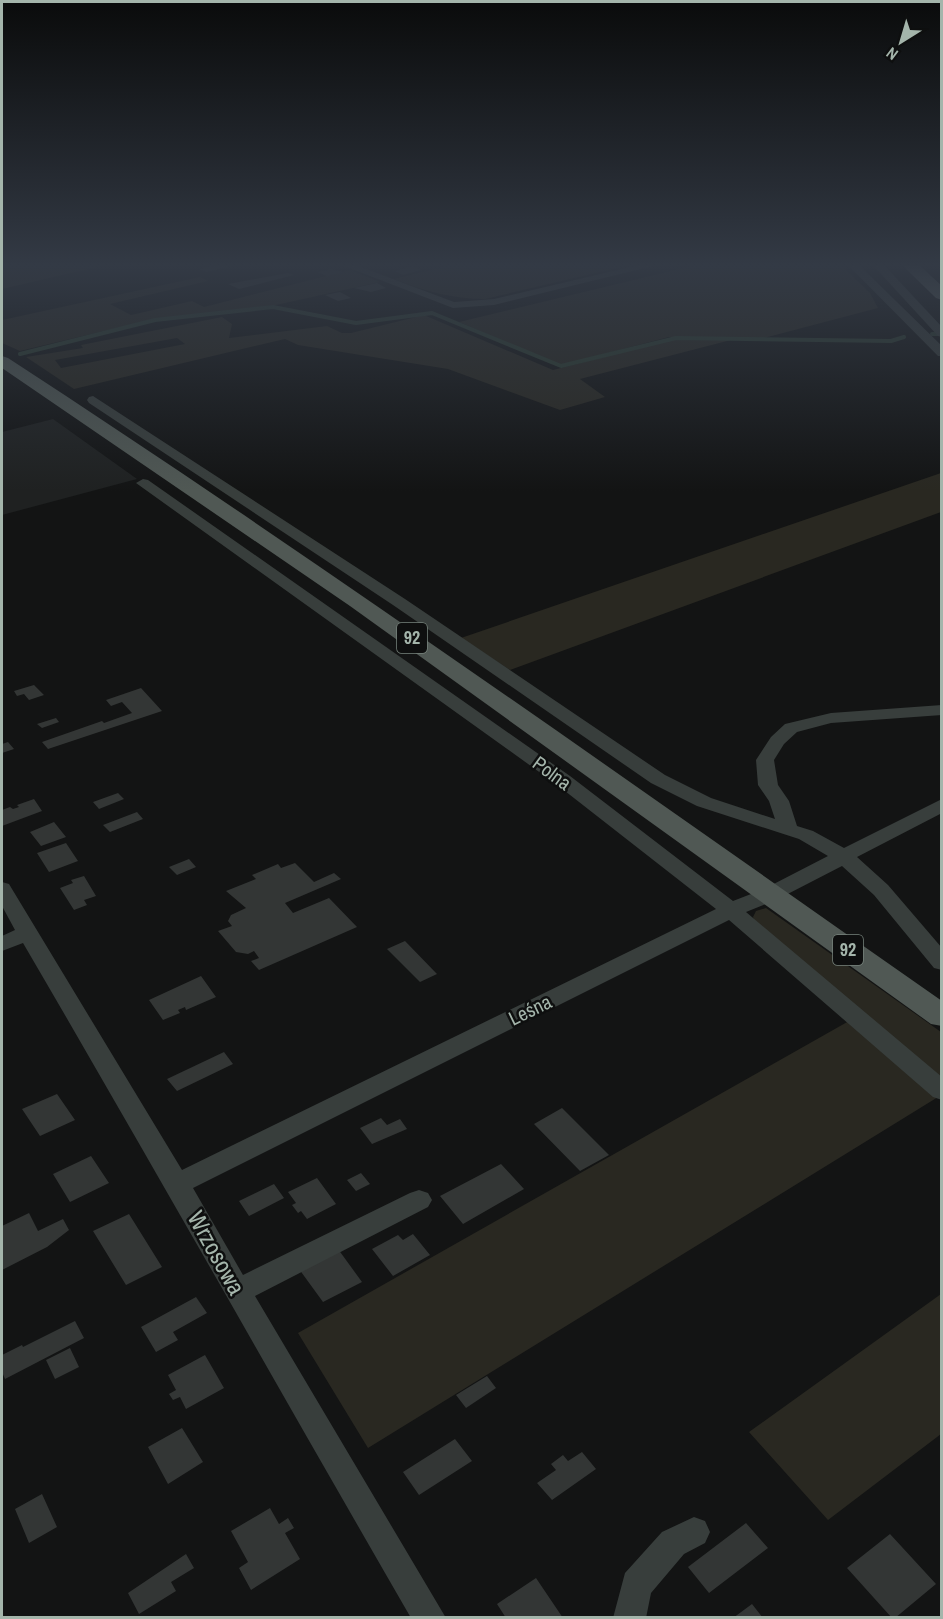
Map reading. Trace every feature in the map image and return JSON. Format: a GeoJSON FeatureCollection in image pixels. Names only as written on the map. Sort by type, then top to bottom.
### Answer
{"type":"FeatureCollection","features":[{"type":"Feature","properties":{"kind":"main road","name":"92"},"geometry":{"type":"LineString","coordinates":[[2,361],[205,495],[466,676],[942,1016]]}},
{"type":"Feature","properties":{"kind":"street"},"geometry":{"type":"LineString","coordinates":[[928,340],[942,353]]}},
{"type":"Feature","properties":{"kind":"street"},"geometry":{"type":"LineString","coordinates":[[93,400],[399,602],[658,779],[704,802],[788,827],[842,855],[881,890],[942,963]]}},
{"type":"Feature","properties":{"kind":"street","name":"Polna"},"geometry":{"type":"LineString","coordinates":[[143,483],[563,780],[731,910],[942,1091]]}},
{"type":"Feature","properties":{"kind":"street"},"geometry":{"type":"LineString","coordinates":[[788,827],[779,801],[768,785],[765,760],[777,741],[791,729],[831,718],[942,710]]}},
{"type":"Feature","properties":{"kind":"street","name":"Leśna"},"geometry":{"type":"LineString","coordinates":[[177,1184],[731,910],[771,894],[881,834],[942,805]]}},
{"type":"Feature","properties":{"kind":"street","name":"Wrzosowa"},"geometry":{"type":"LineString","coordinates":[[2,889],[430,1617]]}},
{"type":"Feature","properties":{"kind":"street"},"geometry":{"type":"LineString","coordinates":[[2,944],[27,933]]}},
{"type":"Feature","properties":{"kind":"street"},"geometry":{"type":"LineString","coordinates":[[237,1291],[419,1200]]}},
{"type":"Feature","properties":{"kind":"street"},"geometry":{"type":"LineString","coordinates":[[629,1617],[637,1585],[673,1544],[694,1532]]}},
{"type":"Feature","properties":{"kind":"shaded area"},"geometry":{"type":"Polygon","coordinates":[[[2,340],[68,340],[20,351],[2,343],[2,340]]]}},
{"type":"Feature","properties":{"kind":"shaded area"},"geometry":{"type":"Polygon","coordinates":[[[108,340],[168,340],[55,360],[61,368],[185,344],[179,340],[283,340],[74,389],[26,357],[83,348],[81,345],[108,340]]]}},
{"type":"Feature","properties":{"kind":"shaded area"},"geometry":{"type":"Polygon","coordinates":[[[286,340],[482,340],[553,370],[670,340],[731,340],[580,379],[605,397],[560,410],[448,369],[298,345],[286,340]]]}},
{"type":"Feature","properties":{"kind":"shaded area"},"geometry":{"type":"Polygon","coordinates":[[[500,340],[659,340],[562,365],[500,340]]]}},
{"type":"Feature","properties":{"kind":"shaded area"},"geometry":{"type":"Polygon","coordinates":[[[53,419],[137,479],[2,515],[2,432],[53,419]]]}},
{"type":"Feature","properties":{"kind":"shaded area"},"geometry":{"type":"Polygon","coordinates":[[[941,473],[941,512],[510,670],[461,638],[941,473]]]}},
{"type":"Feature","properties":{"kind":"shaded area"},"geometry":{"type":"Polygon","coordinates":[[[766,908],[941,1032],[941,1081],[755,922],[753,917],[756,911],[766,908]]]}},
{"type":"Feature","properties":{"kind":"shaded area"},"geometry":{"type":"Polygon","coordinates":[[[849,1021],[938,1097],[368,1448],[298,1333],[849,1021]]]}},
{"type":"Feature","properties":{"kind":"shaded area"},"geometry":{"type":"Polygon","coordinates":[[[941,1294],[941,1434],[828,1520],[749,1432],[941,1294]]]}},
{"type":"Feature","properties":{"kind":"building"},"geometry":{"type":"Polygon","coordinates":[[[34,685],[44,695],[29,700],[24,694],[17,696],[14,691],[34,685]]]}},
{"type":"Feature","properties":{"kind":"building"},"geometry":{"type":"Polygon","coordinates":[[[141,688],[162,711],[48,749],[42,742],[132,713],[122,702],[111,706],[106,700],[141,688]]]}},
{"type":"Feature","properties":{"kind":"building"},"geometry":{"type":"Polygon","coordinates":[[[56,718],[59,722],[42,728],[37,724],[56,718]]]}},
{"type":"Feature","properties":{"kind":"building"},"geometry":{"type":"Polygon","coordinates":[[[8,742],[14,749],[2,753],[2,744],[8,742]]]}},
{"type":"Feature","properties":{"kind":"building"},"geometry":{"type":"Polygon","coordinates":[[[118,793],[124,799],[99,809],[93,802],[118,793]]]}},
{"type":"Feature","properties":{"kind":"building"},"geometry":{"type":"Polygon","coordinates":[[[34,799],[42,811],[2,826],[2,810],[19,807],[17,805],[34,799]]]}},
{"type":"Feature","properties":{"kind":"building"},"geometry":{"type":"Polygon","coordinates":[[[137,812],[143,819],[110,832],[103,825],[137,812]]]}},
{"type":"Feature","properties":{"kind":"building"},"geometry":{"type":"Polygon","coordinates":[[[54,822],[66,837],[41,846],[30,832],[54,822]]]}},
{"type":"Feature","properties":{"kind":"building"},"geometry":{"type":"Polygon","coordinates":[[[66,843],[78,861],[49,872],[37,853],[66,843]]]}},
{"type":"Feature","properties":{"kind":"building"},"geometry":{"type":"Polygon","coordinates":[[[189,859],[196,867],[177,875],[169,867],[189,859]]]}},
{"type":"Feature","properties":{"kind":"building"},"geometry":{"type":"Polygon","coordinates":[[[295,863],[314,882],[334,873],[341,879],[285,903],[293,913],[329,898],[357,927],[259,970],[251,961],[259,958],[254,951],[248,954],[236,952],[218,931],[232,926],[228,921],[231,915],[246,908],[226,891],[256,879],[252,875],[278,864],[281,868],[295,863]]]}},
{"type":"Feature","properties":{"kind":"building"},"geometry":{"type":"Polygon","coordinates":[[[84,876],[96,896],[84,900],[87,905],[74,910],[60,888],[73,883],[71,880],[84,876]]]}},
{"type":"Feature","properties":{"kind":"building"},"geometry":{"type":"Polygon","coordinates":[[[405,941],[437,974],[420,982],[387,949],[405,941]]]}},
{"type":"Feature","properties":{"kind":"building"},"geometry":{"type":"Polygon","coordinates":[[[201,976],[216,997],[186,1010],[185,1007],[178,1010],[180,1013],[163,1020],[149,1000],[201,976]]]}},
{"type":"Feature","properties":{"kind":"building"},"geometry":{"type":"Polygon","coordinates":[[[224,1052],[233,1064],[177,1091],[167,1079],[224,1052]]]}},
{"type":"Feature","properties":{"kind":"building"},"geometry":{"type":"Polygon","coordinates":[[[57,1094],[75,1120],[40,1136],[22,1109],[57,1094]]]}},
{"type":"Feature","properties":{"kind":"building"},"geometry":{"type":"Polygon","coordinates":[[[562,1108],[609,1155],[580,1171],[534,1124],[562,1108]]]}},
{"type":"Feature","properties":{"kind":"building"},"geometry":{"type":"Polygon","coordinates":[[[381,1118],[387,1125],[400,1119],[407,1129],[372,1144],[360,1128],[381,1118]]]}},
{"type":"Feature","properties":{"kind":"building"},"geometry":{"type":"Polygon","coordinates":[[[91,1156],[109,1183],[70,1202],[53,1174],[91,1156]]]}},
{"type":"Feature","properties":{"kind":"building"},"geometry":{"type":"Polygon","coordinates":[[[501,1164],[524,1189],[463,1224],[440,1196],[501,1164]]]}},
{"type":"Feature","properties":{"kind":"building"},"geometry":{"type":"Polygon","coordinates":[[[361,1173],[370,1184],[356,1191],[347,1180],[361,1173]]]}},
{"type":"Feature","properties":{"kind":"building"},"geometry":{"type":"Polygon","coordinates":[[[317,1178],[336,1204],[307,1219],[292,1205],[296,1203],[288,1192],[317,1178]]]}},
{"type":"Feature","properties":{"kind":"building"},"geometry":{"type":"Polygon","coordinates":[[[274,1184],[284,1198],[249,1216],[239,1201],[274,1184]]]}},
{"type":"Feature","properties":{"kind":"building"},"geometry":{"type":"Polygon","coordinates":[[[29,1213],[38,1231],[63,1219],[69,1230],[47,1247],[2,1270],[2,1226],[29,1213]]]}},
{"type":"Feature","properties":{"kind":"building"},"geometry":{"type":"Polygon","coordinates":[[[129,1214],[162,1267],[126,1285],[93,1231],[129,1214]]]}},
{"type":"Feature","properties":{"kind":"building"},"geometry":{"type":"Polygon","coordinates":[[[413,1234],[430,1255],[393,1276],[372,1249],[398,1235],[403,1240],[413,1234]]]}},
{"type":"Feature","properties":{"kind":"building"},"geometry":{"type":"Polygon","coordinates":[[[338,1249],[362,1282],[323,1302],[299,1269],[338,1249]]]}},
{"type":"Feature","properties":{"kind":"building"},"geometry":{"type":"Polygon","coordinates":[[[196,1297],[207,1313],[173,1332],[178,1340],[156,1352],[141,1327],[196,1297]]]}},
{"type":"Feature","properties":{"kind":"building"},"geometry":{"type":"Polygon","coordinates":[[[75,1321],[84,1338],[5,1379],[2,1372],[2,1355],[75,1321]]]}},
{"type":"Feature","properties":{"kind":"building"},"geometry":{"type":"Polygon","coordinates":[[[70,1348],[79,1367],[55,1379],[46,1360],[70,1348]]]}},
{"type":"Feature","properties":{"kind":"building"},"geometry":{"type":"Polygon","coordinates":[[[205,1355],[224,1388],[186,1409],[180,1397],[173,1400],[169,1394],[176,1390],[168,1375],[205,1355]]]}},
{"type":"Feature","properties":{"kind":"building"},"geometry":{"type":"Polygon","coordinates":[[[487,1376],[496,1388],[466,1408],[456,1395],[487,1376]]]}},
{"type":"Feature","properties":{"kind":"building"},"geometry":{"type":"Polygon","coordinates":[[[182,1428],[203,1462],[168,1484],[148,1447],[182,1428]]]}},
{"type":"Feature","properties":{"kind":"building"},"geometry":{"type":"Polygon","coordinates":[[[455,1439],[472,1461],[419,1495],[403,1472],[455,1439]]]}},
{"type":"Feature","properties":{"kind":"building"},"geometry":{"type":"Polygon","coordinates":[[[582,1452],[596,1469],[552,1500],[537,1483],[556,1470],[551,1464],[563,1455],[568,1461],[582,1452]]]}},
{"type":"Feature","properties":{"kind":"building"},"geometry":{"type":"Polygon","coordinates":[[[42,1494],[57,1527],[29,1543],[15,1509],[42,1494]]]}},
{"type":"Feature","properties":{"kind":"building"},"geometry":{"type":"Polygon","coordinates":[[[270,1508],[279,1524],[288,1518],[294,1528],[285,1533],[300,1559],[251,1590],[239,1568],[248,1562],[231,1531],[270,1508]]]}},
{"type":"Feature","properties":{"kind":"building"},"geometry":{"type":"Polygon","coordinates":[[[746,1523],[768,1548],[709,1593],[688,1567],[746,1523]]]}},
{"type":"Feature","properties":{"kind":"building"},"geometry":{"type":"Polygon","coordinates":[[[890,1534],[936,1584],[895,1618],[892,1618],[847,1568],[890,1534]]]}},
{"type":"Feature","properties":{"kind":"building"},"geometry":{"type":"Polygon","coordinates":[[[186,1554],[194,1568],[171,1582],[176,1591],[139,1614],[128,1593],[186,1554]]]}},
{"type":"Feature","properties":{"kind":"building"},"geometry":{"type":"Polygon","coordinates":[[[536,1578],[563,1618],[506,1618],[497,1604],[536,1578]]]}},
{"type":"Feature","properties":{"kind":"building"},"geometry":{"type":"Polygon","coordinates":[[[752,1604],[763,1618],[733,1618],[752,1604]]]}},
{"type":"Feature","properties":{"kind":"waterway"},"geometry":{"type":"LineString","coordinates":[[20,354],[77,340]]}},
{"type":"Feature","properties":{"kind":"waterway"},"geometry":{"type":"LineString","coordinates":[[497,340],[561,366],[670,340]]}},
{"type":"Feature","properties":{"kind":"waterway"},"geometry":{"type":"LineString","coordinates":[[787,340],[896,340]]}}]}
